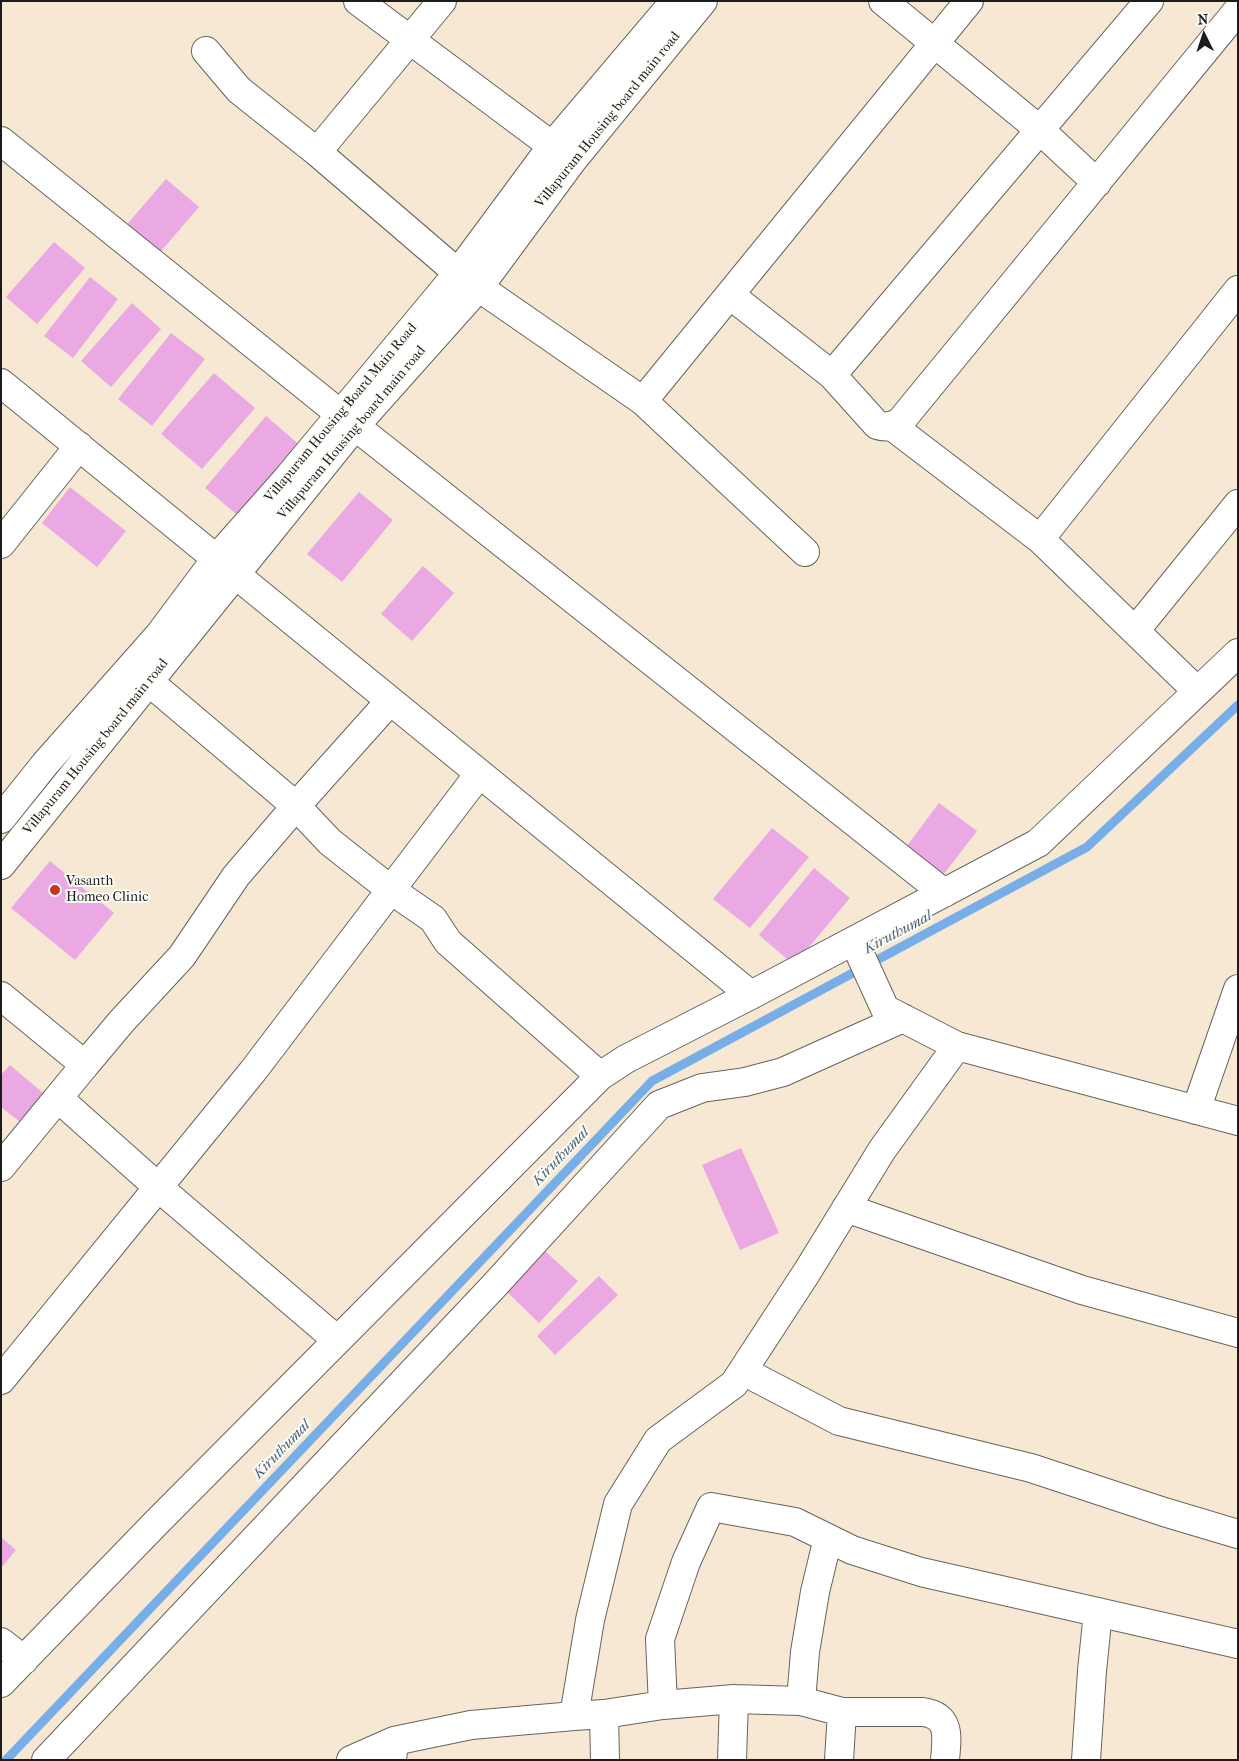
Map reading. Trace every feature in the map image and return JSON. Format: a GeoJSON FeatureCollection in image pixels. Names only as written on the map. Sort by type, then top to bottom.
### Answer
{"type":"FeatureCollection","features":[{"type":"Feature","properties":{"kind":"street"},"geometry":{"type":"LineString","coordinates":[[358,1],[562,154]]}},
{"type":"Feature","properties":{"kind":"street"},"geometry":{"type":"LineString","coordinates":[[317,152],[442,1]]}},
{"type":"Feature","properties":{"kind":"street","name":"Villapuram Housing Board Main Road"},"geometry":{"type":"LineString","coordinates":[[468,280],[675,1]]}},
{"type":"Feature","properties":{"kind":"street","name":"Villapuram Housing board main road"},"geometry":{"type":"LineString","coordinates":[[562,154],[703,1]]}},
{"type":"Feature","properties":{"kind":"street"},"geometry":{"type":"LineString","coordinates":[[882,1],[1040,130],[1097,183]]}},
{"type":"Feature","properties":{"kind":"street"},"geometry":{"type":"LineString","coordinates":[[642,401],[969,1]]}},
{"type":"Feature","properties":{"kind":"street"},"geometry":{"type":"LineString","coordinates":[[832,375],[1149,1]]}},
{"type":"Feature","properties":{"kind":"street"},"geometry":{"type":"LineString","coordinates":[[730,295],[832,375],[877,425],[883,427],[892,426],[900,422],[1238,10]]}},
{"type":"Feature","properties":{"kind":"street"},"geometry":{"type":"LineString","coordinates":[[206,51],[239,90],[317,152],[468,280],[642,401],[805,552]]}},
{"type":"Feature","properties":{"kind":"street"},"geometry":{"type":"LineString","coordinates":[[1,141],[348,420],[944,893]]}},
{"type":"Feature","properties":{"kind":"street","name":"Villapuram Housing board main road"},"geometry":{"type":"LineString","coordinates":[[348,420],[468,280]]}},
{"type":"Feature","properties":{"kind":"street"},"geometry":{"type":"LineString","coordinates":[[1040,539],[1235,299]]}},
{"type":"Feature","properties":{"kind":"street"},"geometry":{"type":"LineString","coordinates":[[1,383],[751,995]]}},
{"type":"Feature","properties":{"kind":"street","name":"Villapuram Housing Board Main Road"},"geometry":{"type":"LineString","coordinates":[[1,819],[45,764],[160,634],[225,566],[286,480],[348,420]]}},
{"type":"Feature","properties":{"kind":"street"},"geometry":{"type":"LineString","coordinates":[[892,426],[1040,539],[1197,691]]}},
{"type":"Feature","properties":{"kind":"street"},"geometry":{"type":"LineString","coordinates":[[1,544],[79,446]]}},
{"type":"Feature","properties":{"kind":"street"},"geometry":{"type":"LineString","coordinates":[[1135,630],[1238,504]]}},
{"type":"Feature","properties":{"kind":"street","name":"Villapuram Housing board main road"},"geometry":{"type":"LineString","coordinates":[[1,865],[148,681],[225,566]]}},
{"type":"Feature","properties":{"kind":"street"},"geometry":{"type":"LineString","coordinates":[[1,1683],[155,1524],[600,1076],[626,1060],[751,995],[857,948],[944,893],[1038,843],[1238,653]]}},
{"type":"Feature","properties":{"kind":"street"},"geometry":{"type":"LineString","coordinates":[[148,681],[296,806],[330,842],[391,890],[433,919],[448,942],[600,1076]]}},
{"type":"Feature","properties":{"kind":"street"},"geometry":{"type":"LineString","coordinates":[[1,1167],[121,1022],[182,956],[236,876],[390,701]]}},
{"type":"Feature","properties":{"kind":"street"},"geometry":{"type":"LineString","coordinates":[[1,1380],[253,1071],[479,774]]}},
{"type":"Feature","properties":{"kind":"street"},"geometry":{"type":"LineString","coordinates":[[857,948],[894,1013],[957,1046],[1238,1121]]}},
{"type":"Feature","properties":{"kind":"street"},"geometry":{"type":"LineString","coordinates":[[1196,1110],[1238,989]]}},
{"type":"Feature","properties":{"kind":"street"},"geometry":{"type":"LineString","coordinates":[[1,996],[85,1064]]}},
{"type":"Feature","properties":{"kind":"street"},"geometry":{"type":"LineString","coordinates":[[46,1760],[493,1287],[659,1105],[702,1088],[745,1082],[784,1072],[894,1013]]}},
{"type":"Feature","properties":{"kind":"street"},"geometry":{"type":"LineString","coordinates":[[574,1716],[590,1620],[618,1504],[658,1440],[734,1384],[882,1150],[957,1046]]}},
{"type":"Feature","properties":{"kind":"street"},"geometry":{"type":"LineString","coordinates":[[58,1098],[158,1187],[338,1340]]}},
{"type":"Feature","properties":{"kind":"street"},"geometry":{"type":"LineString","coordinates":[[846,1208],[1082,1290],[1238,1333]]}},
{"type":"Feature","properties":{"kind":"street"},"geometry":{"type":"LineString","coordinates":[[743,1371],[839,1420],[1031,1468],[1164,1512],[1238,1534]]}},
{"type":"Feature","properties":{"kind":"street"},"geometry":{"type":"LineString","coordinates":[[663,1705],[660,1639],[686,1562],[711,1507],[795,1522],[852,1550],[921,1572],[1238,1644]]}},
{"type":"Feature","properties":{"kind":"street"},"geometry":{"type":"LineString","coordinates":[[800,1701],[805,1652],[815,1592],[828,1538]]}},
{"type":"Feature","properties":{"kind":"street"},"geometry":{"type":"LineString","coordinates":[[1086,1760],[1098,1612]]}},
{"type":"Feature","properties":{"kind":"street"},"geometry":{"type":"LineString","coordinates":[[1,1642],[24,1660]]}},
{"type":"Feature","properties":{"kind":"street"},"geometry":{"type":"LineString","coordinates":[[732,1760],[734,1699]]}},
{"type":"Feature","properties":{"kind":"street"},"geometry":{"type":"LineString","coordinates":[[351,1760],[393,1751],[471,1725],[604,1714],[663,1705],[734,1699],[800,1701],[842,1712],[923,1712],[932,1714],[940,1718],[946,1728],[945,1760]]}},
{"type":"Feature","properties":{"kind":"street"},"geometry":{"type":"LineString","coordinates":[[839,1760],[842,1712]]}},
{"type":"Feature","properties":{"kind":"street"},"geometry":{"type":"LineString","coordinates":[[604,1714],[605,1760]]}},
{"type":"Feature","properties":{"kind":"building"},"geometry":{"type":"Polygon","coordinates":[[[166,179],[199,207],[156,257],[123,229],[166,179]]]}},
{"type":"Feature","properties":{"kind":"building"},"geometry":{"type":"Polygon","coordinates":[[[54,242],[85,268],[37,324],[6,297],[54,242]]]}},
{"type":"Feature","properties":{"kind":"building"},"geometry":{"type":"Polygon","coordinates":[[[90,277],[118,299],[73,358],[44,336],[90,277]]]}},
{"type":"Feature","properties":{"kind":"building"},"geometry":{"type":"Polygon","coordinates":[[[132,303],[161,329],[111,387],[81,361],[132,303]]]}},
{"type":"Feature","properties":{"kind":"building"},"geometry":{"type":"Polygon","coordinates":[[[171,333],[205,359],[152,426],[118,399],[171,333]]]}},
{"type":"Feature","properties":{"kind":"building"},"geometry":{"type":"Polygon","coordinates":[[[214,373],[255,408],[202,469],[161,434],[214,373]]]}},
{"type":"Feature","properties":{"kind":"building"},"geometry":{"type":"Polygon","coordinates":[[[266,416],[302,447],[241,518],[205,488],[266,416]]]}},
{"type":"Feature","properties":{"kind":"building"},"geometry":{"type":"Polygon","coordinates":[[[70,487],[126,531],[97,567],[42,523],[70,487]]]}},
{"type":"Feature","properties":{"kind":"building"},"geometry":{"type":"Polygon","coordinates":[[[359,492],[393,520],[342,582],[307,554],[359,492]]]}},
{"type":"Feature","properties":{"kind":"building"},"geometry":{"type":"Polygon","coordinates":[[[423,566],[454,593],[412,641],[381,614],[423,566]]]}},
{"type":"Feature","properties":{"kind":"building"},"geometry":{"type":"Polygon","coordinates":[[[939,803],[977,831],[940,879],[903,851],[939,803]]]}},
{"type":"Feature","properties":{"kind":"building"},"geometry":{"type":"Polygon","coordinates":[[[772,828],[809,857],[750,928],[713,899],[772,828]]]}},
{"type":"Feature","properties":{"kind":"building"},"geometry":{"type":"Polygon","coordinates":[[[50,861],[114,913],[75,960],[11,908],[50,861]]]}},
{"type":"Feature","properties":{"kind":"building"},"geometry":{"type":"Polygon","coordinates":[[[814,868],[850,898],[794,965],[759,935],[814,868]]]}},
{"type":"Feature","properties":{"kind":"building"},"geometry":{"type":"Polygon","coordinates":[[[10,1065],[49,1098],[25,1126],[1,1107],[1,1075],[10,1065]]]}},
{"type":"Feature","properties":{"kind":"building"},"geometry":{"type":"Polygon","coordinates":[[[741,1148],[779,1233],[740,1250],[702,1165],[741,1148]]]}},
{"type":"Feature","properties":{"kind":"building"},"geometry":{"type":"Polygon","coordinates":[[[545,1251],[578,1281],[539,1323],[507,1292],[545,1251]]]}},
{"type":"Feature","properties":{"kind":"building"},"geometry":{"type":"Polygon","coordinates":[[[599,1276],[618,1295],[555,1355],[537,1336],[599,1276]]]}},
{"type":"Feature","properties":{"kind":"building"},"geometry":{"type":"Polygon","coordinates":[[[1,1537],[16,1550],[1,1568],[1,1537]]]}},
{"type":"Feature","properties":{"kind":"waterway","name":"Kiruthumal"},"geometry":{"type":"LineString","coordinates":[[6,1760],[652,1081],[1087,847],[1238,705]]}},
{"type":"Feature","properties":{"kind":"place","name":"Vasanth Homeo Clinic"},"geometry":{"type":"Point","coordinates":[55,890]}}]}
